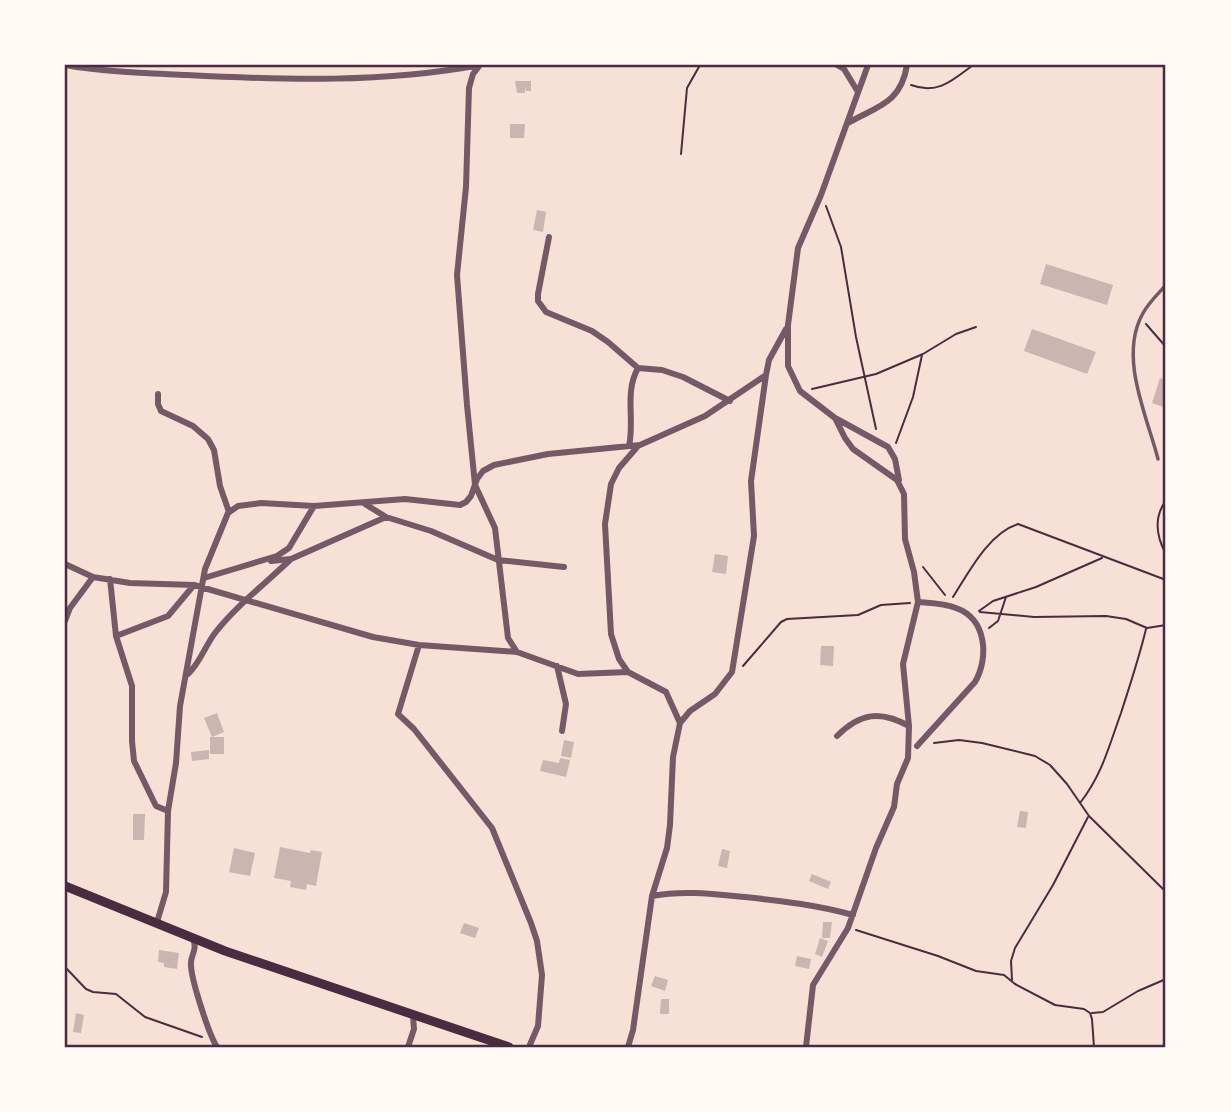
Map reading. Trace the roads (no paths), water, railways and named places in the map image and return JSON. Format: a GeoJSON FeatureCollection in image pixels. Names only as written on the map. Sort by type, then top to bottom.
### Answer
{"type":"FeatureCollection","features":[{"type":"Feature","properties":{"kind":"main road"},"geometry":{"type":"LineString","coordinates":[[65,886],[194,939],[509,1047]]}},
{"type":"Feature","properties":{"kind":"street"},"geometry":{"type":"LineString","coordinates":[[65,65],[138,72],[259,78],[422,74],[480,65]]}},
{"type":"Feature","properties":{"kind":"street"},"geometry":{"type":"LineString","coordinates":[[480,65],[473,74],[469,88],[465,206],[457,275],[475,485],[495,528],[508,638],[517,652]]}},
{"type":"Feature","properties":{"kind":"street"},"geometry":{"type":"LineString","coordinates":[[837,65],[844,69],[858,92]]}},
{"type":"Feature","properties":{"kind":"street"},"geometry":{"type":"LineString","coordinates":[[806,1047],[813,985],[848,928],[876,848],[894,807],[897,784],[908,758],[909,726],[903,664],[918,602],[914,572],[905,540],[904,494],[892,452],[883,444],[835,418],[800,391],[788,366],[788,325],[798,248],[821,195],[868,65]]}},
{"type":"Feature","properties":{"kind":"street"},"geometry":{"type":"LineString","coordinates":[[848,123],[897,95],[904,82],[907,65]]}},
{"type":"Feature","properties":{"kind":"street"},"geometry":{"type":"LineString","coordinates":[[549,237],[538,294],[541,307],[546,312],[592,331],[638,368],[662,370],[683,377],[730,401]]}},
{"type":"Feature","properties":{"kind":"street"},"geometry":{"type":"LineString","coordinates":[[628,1047],[633,1030],[652,896],[667,848],[673,757],[680,723],[690,711],[715,694],[732,672],[754,536],[751,481],[766,375],[769,360],[788,325]]}},
{"type":"Feature","properties":{"kind":"street"},"geometry":{"type":"LineString","coordinates":[[629,446],[632,432],[629,395],[638,368]]}},
{"type":"Feature","properties":{"kind":"street"},"geometry":{"type":"LineString","coordinates":[[157,922],[166,892],[168,811],[176,763],[180,706],[204,579],[217,538],[229,512],[239,506],[261,503],[314,506],[419,499],[455,505],[466,502],[483,471],[494,465],[548,454],[640,444],[705,416],[766,375]]}},
{"type":"Feature","properties":{"kind":"street"},"geometry":{"type":"LineString","coordinates":[[158,394],[161,411],[193,426],[212,446],[220,486],[229,512]]}},
{"type":"Feature","properties":{"kind":"street"},"geometry":{"type":"LineString","coordinates":[[835,418],[853,449],[892,475],[901,487]]}},
{"type":"Feature","properties":{"kind":"street"},"geometry":{"type":"LineString","coordinates":[[628,672],[619,659],[611,634],[605,524],[611,484],[629,453],[640,444]]}},
{"type":"Feature","properties":{"kind":"street"},"geometry":{"type":"LineString","coordinates":[[363,503],[386,517],[431,531],[498,560],[564,567]]}},
{"type":"Feature","properties":{"kind":"street"},"geometry":{"type":"LineString","coordinates":[[204,579],[264,561],[289,548],[314,506]]}},
{"type":"Feature","properties":{"kind":"street"},"geometry":{"type":"LineString","coordinates":[[187,676],[214,635],[291,559],[386,517]]}},
{"type":"Feature","properties":{"kind":"street"},"geometry":{"type":"LineString","coordinates":[[264,561],[291,559]]}},
{"type":"Feature","properties":{"kind":"street"},"geometry":{"type":"LineString","coordinates":[[65,564],[93,577],[203,588],[373,636],[419,645],[517,652],[578,674],[628,672],[666,692],[680,723]]}},
{"type":"Feature","properties":{"kind":"street"},"geometry":{"type":"LineString","coordinates":[[65,621],[70,607],[93,577]]}},
{"type":"Feature","properties":{"kind":"street"},"geometry":{"type":"LineString","coordinates":[[110,579],[116,636],[132,686],[134,761],[156,806],[168,811]]}},
{"type":"Feature","properties":{"kind":"street"},"geometry":{"type":"LineString","coordinates":[[116,636],[168,617],[194,586]]}},
{"type":"Feature","properties":{"kind":"street"},"geometry":{"type":"LineString","coordinates":[[917,746],[958,703],[981,671],[984,645],[980,632],[961,610],[918,602]]}},
{"type":"Feature","properties":{"kind":"street"},"geometry":{"type":"LineString","coordinates":[[419,645],[398,714],[414,729],[492,828],[531,922],[542,975],[538,1026],[529,1047]]}},
{"type":"Feature","properties":{"kind":"street"},"geometry":{"type":"LineString","coordinates":[[557,666],[566,704],[562,732]]}},
{"type":"Feature","properties":{"kind":"street"},"geometry":{"type":"LineString","coordinates":[[837,736],[855,720],[868,717],[892,718],[909,726]]}},
{"type":"Feature","properties":{"kind":"street"},"geometry":{"type":"LineString","coordinates":[[652,896],[687,892],[798,902],[853,915]]}},
{"type":"Feature","properties":{"kind":"street"},"geometry":{"type":"LineString","coordinates":[[194,939],[197,947],[190,965],[215,1045]]}},
{"type":"Feature","properties":{"kind":"street"},"geometry":{"type":"LineString","coordinates":[[408,1047],[414,1029],[413,1016]]}},
{"type":"Feature","properties":{"kind":"lane"},"geometry":{"type":"LineString","coordinates":[[1158,459],[1132,362],[1140,317],[1166,285]]}}]}
